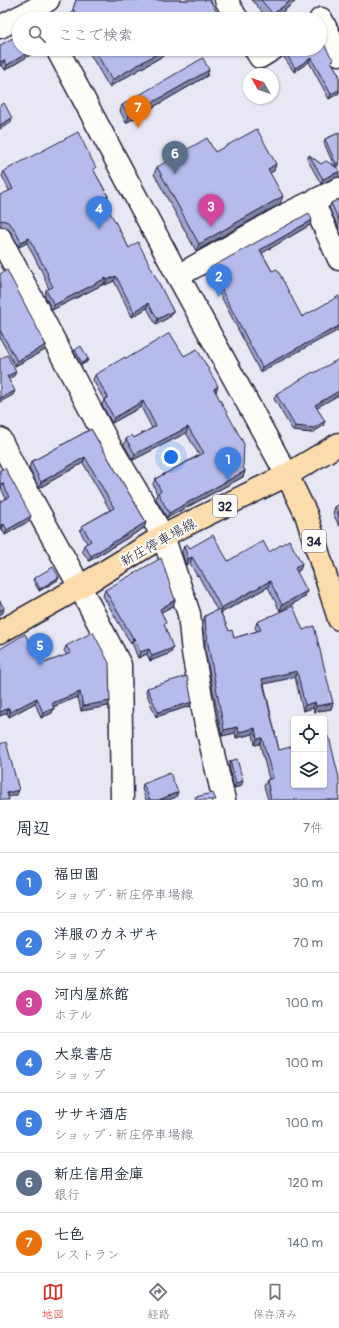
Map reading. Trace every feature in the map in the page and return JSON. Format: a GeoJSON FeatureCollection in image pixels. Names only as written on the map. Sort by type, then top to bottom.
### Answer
{"type":"FeatureCollection","features":[{"type":"Feature","properties":{"kind":"main road","name":"新庄停車場線"},"geometry":{"type":"LineString","coordinates":[[0,632],[80,587],[163,536],[287,475],[339,444]]}},
{"type":"Feature","properties":{"kind":"main road","name":"34"},"geometry":{"type":"LineString","coordinates":[[287,475],[306,514],[338,613]]}},
{"type":"Feature","properties":{"kind":"street"},"geometry":{"type":"LineString","coordinates":[[226,0],[234,12]]}},
{"type":"Feature","properties":{"kind":"street"},"geometry":{"type":"LineString","coordinates":[[28,12],[38,7]]}},
{"type":"Feature","properties":{"kind":"street"},"geometry":{"type":"LineString","coordinates":[[0,27],[12,21]]}},
{"type":"Feature","properties":{"kind":"street"},"geometry":{"type":"LineString","coordinates":[[327,31],[339,54]]}},
{"type":"Feature","properties":{"kind":"street"},"geometry":{"type":"LineString","coordinates":[[60,56],[287,475]]}},
{"type":"Feature","properties":{"kind":"street"},"geometry":{"type":"LineString","coordinates":[[178,276],[287,214],[339,189]]}},
{"type":"Feature","properties":{"kind":"street"},"geometry":{"type":"LineString","coordinates":[[313,202],[339,259]]}},
{"type":"Feature","properties":{"kind":"street"},"geometry":{"type":"LineString","coordinates":[[0,238],[107,441],[163,536],[189,614],[193,652],[205,720],[224,800]]}},
{"type":"Feature","properties":{"kind":"street"},"geometry":{"type":"LineString","coordinates":[[0,439],[80,587],[120,665],[122,800]]}},
{"type":"Feature","properties":{"kind":"building"},"geometry":{"type":"Polygon","coordinates":[[[76,0],[210,0],[217,12],[75,12],[73,9],[76,0]]]}},
{"type":"Feature","properties":{"kind":"building"},"geometry":{"type":"Polygon","coordinates":[[[261,0],[291,0],[276,12],[271,12],[261,0]]]}},
{"type":"Feature","properties":{"kind":"building"},"geometry":{"type":"Polygon","coordinates":[[[12,39],[12,56],[22,56],[7,65],[4,60],[0,62],[0,45],[12,39]]]}},
{"type":"Feature","properties":{"kind":"building"},"geometry":{"type":"Polygon","coordinates":[[[327,50],[334,60],[331,61],[339,75],[339,90],[331,94],[311,58],[295,68],[288,56],[327,56],[327,50]]]}},
{"type":"Feature","properties":{"kind":"building"},"geometry":{"type":"Polygon","coordinates":[[[98,56],[153,56],[112,80],[98,56]]]}},
{"type":"Feature","properties":{"kind":"building"},"geometry":{"type":"Polygon","coordinates":[[[203,58],[209,70],[129,116],[122,105],[203,58]]]}},
{"type":"Feature","properties":{"kind":"building"},"geometry":{"type":"Polygon","coordinates":[[[4,103],[12,118],[0,125],[0,105],[4,103]]]}},
{"type":"Feature","properties":{"kind":"building"},"geometry":{"type":"Polygon","coordinates":[[[257,129],[276,164],[268,169],[283,196],[199,244],[157,167],[207,138],[215,152],[257,129]]]}},
{"type":"Feature","properties":{"kind":"building"},"geometry":{"type":"Polygon","coordinates":[[[78,132],[96,168],[93,169],[108,196],[103,199],[129,248],[138,242],[173,311],[158,319],[148,303],[134,312],[116,276],[107,280],[106,278],[54,305],[46,290],[53,287],[47,275],[48,274],[29,238],[21,242],[13,227],[8,222],[2,220],[0,221],[0,195],[13,189],[4,171],[78,132]]]}},
{"type":"Feature","properties":{"kind":"building"},"geometry":{"type":"Polygon","coordinates":[[[339,133],[339,162],[336,164],[325,139],[339,133]]]}},
{"type":"Feature","properties":{"kind":"building"},"geometry":{"type":"Polygon","coordinates":[[[309,155],[321,164],[326,161],[339,169],[339,172],[323,179],[309,155]]]}},
{"type":"Feature","properties":{"kind":"building"},"geometry":{"type":"Polygon","coordinates":[[[339,199],[339,220],[331,203],[339,199]]]}},
{"type":"Feature","properties":{"kind":"building"},"geometry":{"type":"Polygon","coordinates":[[[309,213],[312,220],[260,250],[272,271],[277,269],[302,317],[339,296],[339,326],[262,367],[210,268],[309,213]]]}},
{"type":"Feature","properties":{"kind":"building"},"geometry":{"type":"Polygon","coordinates":[[[7,270],[46,345],[17,361],[0,330],[0,274],[7,270]]]}},
{"type":"Feature","properties":{"kind":"building"},"geometry":{"type":"Polygon","coordinates":[[[170,333],[184,356],[197,349],[218,386],[214,389],[244,444],[243,467],[245,471],[169,513],[158,493],[161,491],[155,479],[204,453],[188,427],[135,454],[126,439],[132,435],[134,438],[156,426],[143,401],[114,418],[104,400],[108,397],[95,375],[170,333]]]}},
{"type":"Feature","properties":{"kind":"building"},"geometry":{"type":"Polygon","coordinates":[[[81,346],[88,359],[82,363],[75,350],[81,346]]]}},
{"type":"Feature","properties":{"kind":"building"},"geometry":{"type":"Polygon","coordinates":[[[7,355],[16,372],[7,376],[15,391],[0,398],[0,359],[7,355]]]}},
{"type":"Feature","properties":{"kind":"building"},"geometry":{"type":"Polygon","coordinates":[[[339,359],[339,391],[315,405],[325,421],[314,428],[295,426],[276,394],[313,372],[314,373],[339,359]]]}},
{"type":"Feature","properties":{"kind":"building"},"geometry":{"type":"Polygon","coordinates":[[[91,429],[146,522],[91,556],[84,545],[91,541],[82,526],[114,508],[85,457],[41,482],[31,462],[91,429]]]}},
{"type":"Feature","properties":{"kind":"building"},"geometry":{"type":"Polygon","coordinates":[[[5,468],[31,516],[7,530],[4,524],[0,526],[0,502],[9,497],[3,483],[0,484],[0,470],[5,468]]]}},
{"type":"Feature","properties":{"kind":"building"},"geometry":{"type":"Polygon","coordinates":[[[339,505],[339,516],[335,507],[339,505]]]}},
{"type":"Feature","properties":{"kind":"building"},"geometry":{"type":"Polygon","coordinates":[[[213,535],[228,561],[263,541],[269,552],[289,540],[302,564],[295,568],[307,591],[282,605],[270,581],[221,608],[201,570],[192,557],[188,559],[184,546],[187,544],[190,548],[213,535]]]}},
{"type":"Feature","properties":{"kind":"building"},"geometry":{"type":"Polygon","coordinates":[[[161,558],[175,600],[160,609],[166,623],[164,624],[173,648],[152,656],[149,649],[140,652],[134,638],[105,590],[161,558]]]}},
{"type":"Feature","properties":{"kind":"building"},"geometry":{"type":"Polygon","coordinates":[[[53,567],[59,577],[40,589],[34,578],[53,567]]]}},
{"type":"Feature","properties":{"kind":"building"},"geometry":{"type":"Polygon","coordinates":[[[0,601],[4,608],[0,611],[0,601]]]}},
{"type":"Feature","properties":{"kind":"building"},"geometry":{"type":"Polygon","coordinates":[[[293,606],[303,630],[314,626],[333,703],[316,706],[315,702],[305,705],[297,671],[262,679],[279,750],[291,747],[291,788],[327,788],[327,737],[329,737],[339,778],[339,800],[271,800],[267,780],[273,778],[262,738],[257,739],[255,728],[239,732],[237,727],[224,730],[208,644],[208,636],[206,633],[205,616],[219,609],[229,631],[232,630],[234,638],[261,630],[257,622],[293,606]]]}},
{"type":"Feature","properties":{"kind":"building"},"geometry":{"type":"Polygon","coordinates":[[[93,632],[109,663],[110,701],[83,706],[80,692],[52,703],[54,708],[43,713],[37,698],[10,712],[9,708],[0,712],[0,649],[25,634],[42,664],[71,653],[66,646],[93,632]]]}},
{"type":"Feature","properties":{"kind":"building"},"geometry":{"type":"Polygon","coordinates":[[[187,676],[192,702],[158,712],[147,688],[187,676]]]}},
{"type":"Feature","properties":{"kind":"building"},"geometry":{"type":"Polygon","coordinates":[[[6,742],[19,790],[7,793],[9,800],[0,800],[0,744],[6,742]]]}},
{"type":"Feature","properties":{"kind":"building"},"geometry":{"type":"Polygon","coordinates":[[[237,759],[243,781],[236,783],[230,761],[237,759]]]}},
{"type":"Feature","properties":{"kind":"building"},"geometry":{"type":"Polygon","coordinates":[[[170,773],[178,792],[159,800],[150,800],[143,784],[170,773]]]}},
{"type":"Feature","properties":{"kind":"building"},"geometry":{"type":"Polygon","coordinates":[[[213,793],[216,800],[196,800],[195,797],[213,793]]]}},
{"type":"Feature","properties":{"kind":"place","name":"七色"},"geometry":{"type":"Point","coordinates":[138,128]}},
{"type":"Feature","properties":{"kind":"place","name":"新庄信用金庫"},"geometry":{"type":"Point","coordinates":[175,174]}},
{"type":"Feature","properties":{"kind":"place","name":"河内屋旅館"},"geometry":{"type":"Point","coordinates":[211,227]}},
{"type":"Feature","properties":{"kind":"place","name":"大泉書店"},"geometry":{"type":"Point","coordinates":[99,229]}},
{"type":"Feature","properties":{"kind":"place","name":"洋服のカネザキ"},"geometry":{"type":"Point","coordinates":[219,297]}},
{"type":"Feature","properties":{"kind":"place","name":"福田園"},"geometry":{"type":"Point","coordinates":[228,480]}},
{"type":"Feature","properties":{"kind":"place","name":"ササキ酒店"},"geometry":{"type":"Point","coordinates":[40,666]}}]}
